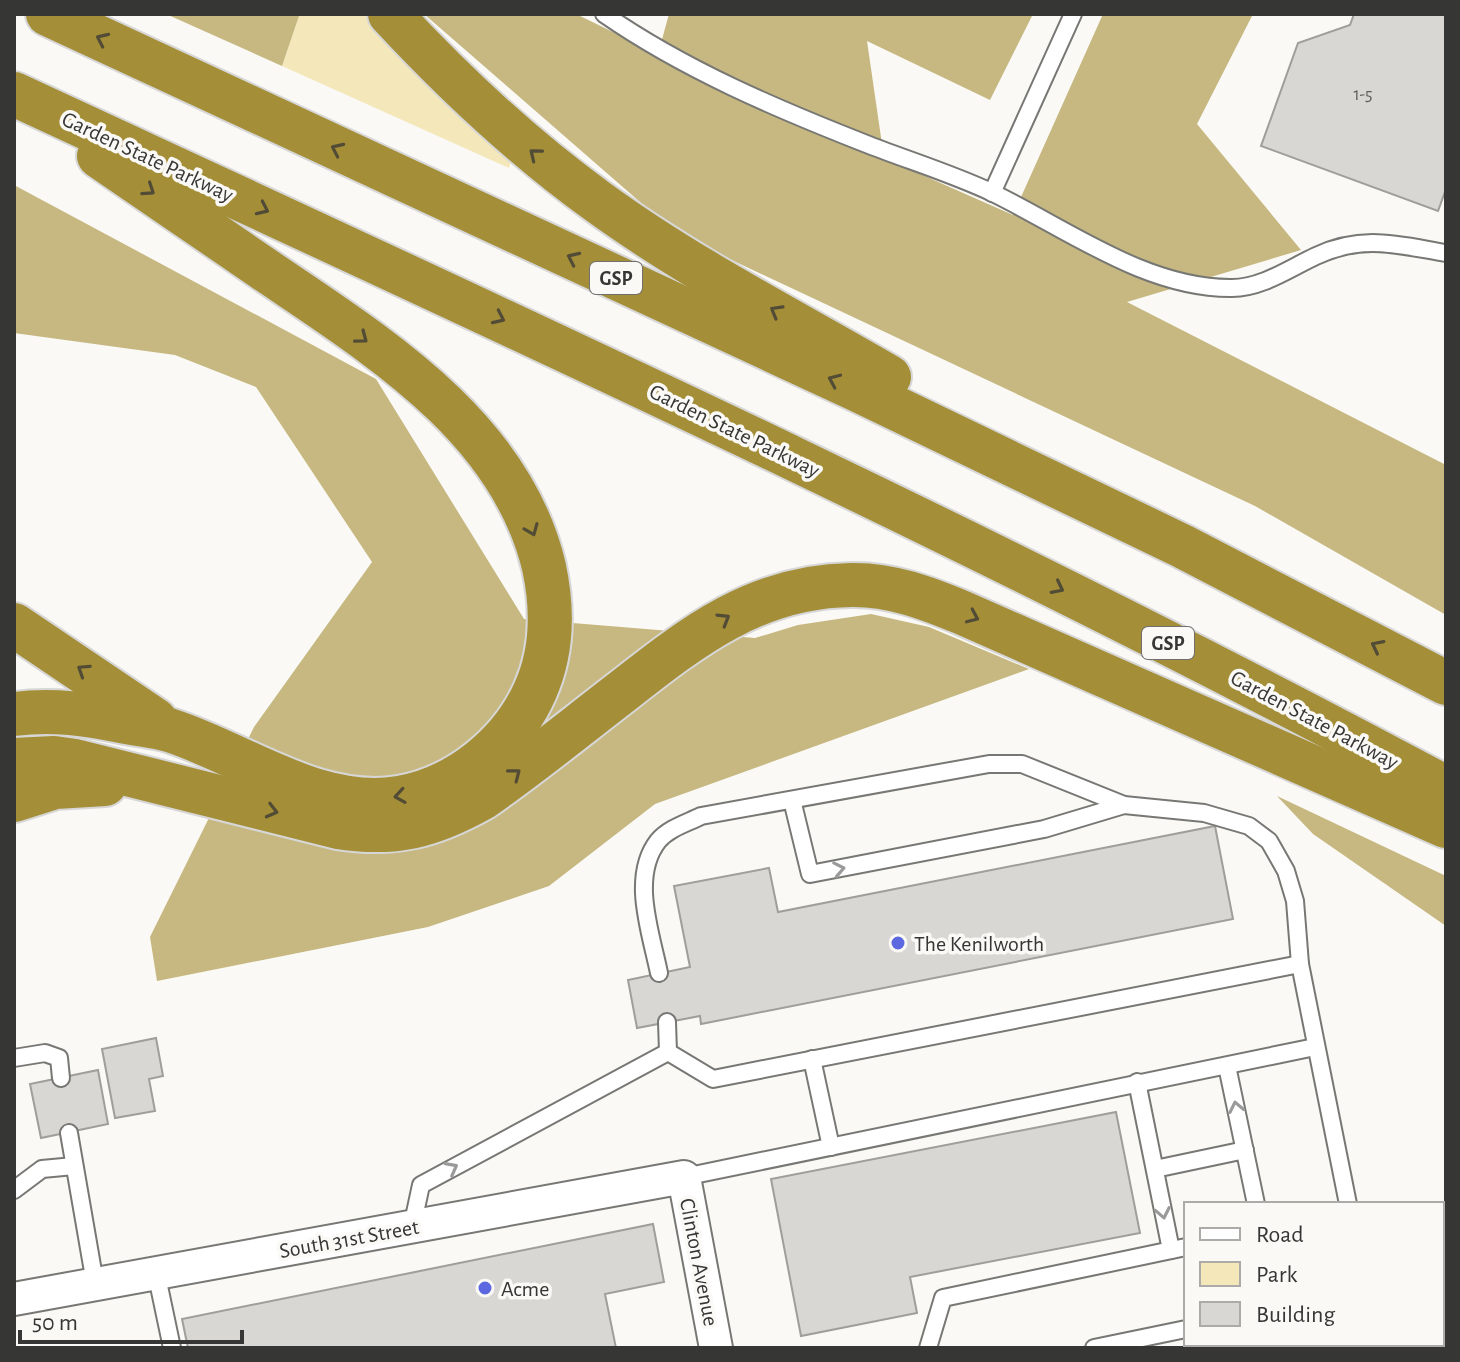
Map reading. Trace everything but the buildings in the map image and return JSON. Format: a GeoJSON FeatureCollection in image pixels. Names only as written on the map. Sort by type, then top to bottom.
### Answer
{"type":"FeatureCollection","features":[{"type":"Feature","properties":{"kind":"highway","name":"GSP"},"geometry":{"type":"LineString","coordinates":[[48,14],[856,389],[1182,546],[1446,683]]}},
{"type":"Feature","properties":{"kind":"highway"},"geometry":{"type":"LineString","coordinates":[[390,14],[497,122],[567,179],[628,223],[1182,546]]}},
{"type":"Feature","properties":{"kind":"highway"},"geometry":{"type":"LineString","coordinates":[[14,97],[313,302],[429,390],[474,434],[502,470],[523,509],[539,549],[549,590],[550,611],[549,641],[538,682],[523,712],[498,746],[448,781],[398,798],[344,796],[298,784],[170,730],[14,625]]}},
{"type":"Feature","properties":{"kind":"highway","name":"Garden State Parkway"},"geometry":{"type":"LineString","coordinates":[[14,97],[625,377],[948,532],[1244,681],[1446,788]]}},
{"type":"Feature","properties":{"kind":"highway"},"geometry":{"type":"LineString","coordinates":[[14,760],[54,758],[75,761],[360,831],[403,830],[426,824],[482,798],[682,645],[737,611],[791,592],[852,585],[913,594],[963,613],[1446,826]]}},
{"type":"Feature","properties":{"kind":"highway"},"geometry":{"type":"LineString","coordinates":[[14,714],[68,711],[170,730]]}},
{"type":"Feature","properties":{"kind":"highway"},"geometry":{"type":"LineString","coordinates":[[14,800],[38,791],[96,784],[196,793]]}},
{"type":"Feature","properties":{"kind":"street","name":"South 31st Street"},"geometry":{"type":"LineString","coordinates":[[14,1299],[684,1177]]}},
{"type":"Feature","properties":{"kind":"street","name":"Clinton Avenue"},"geometry":{"type":"LineString","coordinates":[[684,1177],[716,1348]]}},
{"type":"Feature","properties":{"kind":"lane"},"geometry":{"type":"LineString","coordinates":[[604,14],[716,80],[829,129],[992,193],[1067,233],[1151,272],[1187,284],[1235,288],[1285,274],[1318,255],[1371,241],[1446,253]]}},
{"type":"Feature","properties":{"kind":"lane"},"geometry":{"type":"LineString","coordinates":[[992,193],[1073,14]]}},
{"type":"Feature","properties":{"kind":"lane"},"geometry":{"type":"LineString","coordinates":[[659,973],[645,902],[645,870],[658,842],[672,830],[701,816],[989,764],[1022,764],[1124,805],[1204,813],[1249,826],[1269,841],[1286,871],[1295,901],[1300,964],[1348,1202]]}},
{"type":"Feature","properties":{"kind":"lane"},"geometry":{"type":"LineString","coordinates":[[792,800],[810,874],[1044,829],[1124,805]]}},
{"type":"Feature","properties":{"kind":"lane"},"geometry":{"type":"LineString","coordinates":[[668,1052],[713,1079],[1300,964]]}},
{"type":"Feature","properties":{"kind":"lane"},"geometry":{"type":"LineString","coordinates":[[667,1022],[668,1052]]}},
{"type":"Feature","properties":{"kind":"lane"},"geometry":{"type":"LineString","coordinates":[[684,1177],[1315,1047]]}},
{"type":"Feature","properties":{"kind":"lane"},"geometry":{"type":"LineString","coordinates":[[412,1227],[421,1185],[668,1052]]}},
{"type":"Feature","properties":{"kind":"lane"},"geometry":{"type":"LineString","coordinates":[[14,1058],[45,1053],[59,1058],[61,1078]]}},
{"type":"Feature","properties":{"kind":"lane"},"geometry":{"type":"LineString","coordinates":[[812,1059],[831,1147]]}},
{"type":"Feature","properties":{"kind":"lane"},"geometry":{"type":"LineString","coordinates":[[1227,1066],[1256,1202]]}},
{"type":"Feature","properties":{"kind":"lane"},"geometry":{"type":"LineString","coordinates":[[928,1348],[943,1298],[1178,1248],[1155,1169],[1137,1082]]}},
{"type":"Feature","properties":{"kind":"lane"},"geometry":{"type":"LineString","coordinates":[[69,1133],[95,1283]]}},
{"type":"Feature","properties":{"kind":"lane"},"geometry":{"type":"LineString","coordinates":[[1155,1169],[1245,1150]]}},
{"type":"Feature","properties":{"kind":"lane"},"geometry":{"type":"LineString","coordinates":[[14,1190],[42,1169],[74,1166]]}},
{"type":"Feature","properties":{"kind":"lane"},"geometry":{"type":"LineString","coordinates":[[156,1272],[172,1348]]}},
{"type":"Feature","properties":{"kind":"lane"},"geometry":{"type":"LineString","coordinates":[[1094,1348],[1184,1329]]}},
{"type":"Feature","properties":{"kind":"green space"},"geometry":{"type":"Polygon","coordinates":[[[296,14],[365,14],[415,70],[512,156],[509,168],[282,66],[299,16],[296,14]]]}},
{"type":"Feature","properties":{"kind":"shaded area"},"geometry":{"type":"Polygon","coordinates":[[[166,14],[296,14],[299,16],[282,66],[166,14]]]}},
{"type":"Feature","properties":{"kind":"shaded area"},"geometry":{"type":"Polygon","coordinates":[[[424,14],[576,14],[658,54],[669,14],[1033,14],[990,100],[867,41],[884,158],[1013,215],[1103,14],[1253,14],[1197,124],[1301,250],[1127,302],[1446,465],[1446,615],[1255,506],[671,229],[424,14]]]}},
{"type":"Feature","properties":{"kind":"shaded area"},"geometry":{"type":"Polygon","coordinates":[[[14,185],[376,379],[524,619],[755,638],[798,625],[871,614],[929,627],[1029,669],[655,804],[549,886],[428,927],[157,981],[150,937],[254,727],[372,562],[256,387],[175,355],[14,333],[14,185]]]}},
{"type":"Feature","properties":{"kind":"shaded area"},"geometry":{"type":"Polygon","coordinates":[[[1277,796],[1446,876],[1446,926],[1313,834],[1277,796]]]}},
{"type":"Feature","properties":{"kind":"place","name":"The Kenilworth"},"geometry":{"type":"Point","coordinates":[898,943]}},
{"type":"Feature","properties":{"kind":"place","name":"Acme"},"geometry":{"type":"Point","coordinates":[485,1288]}}]}
